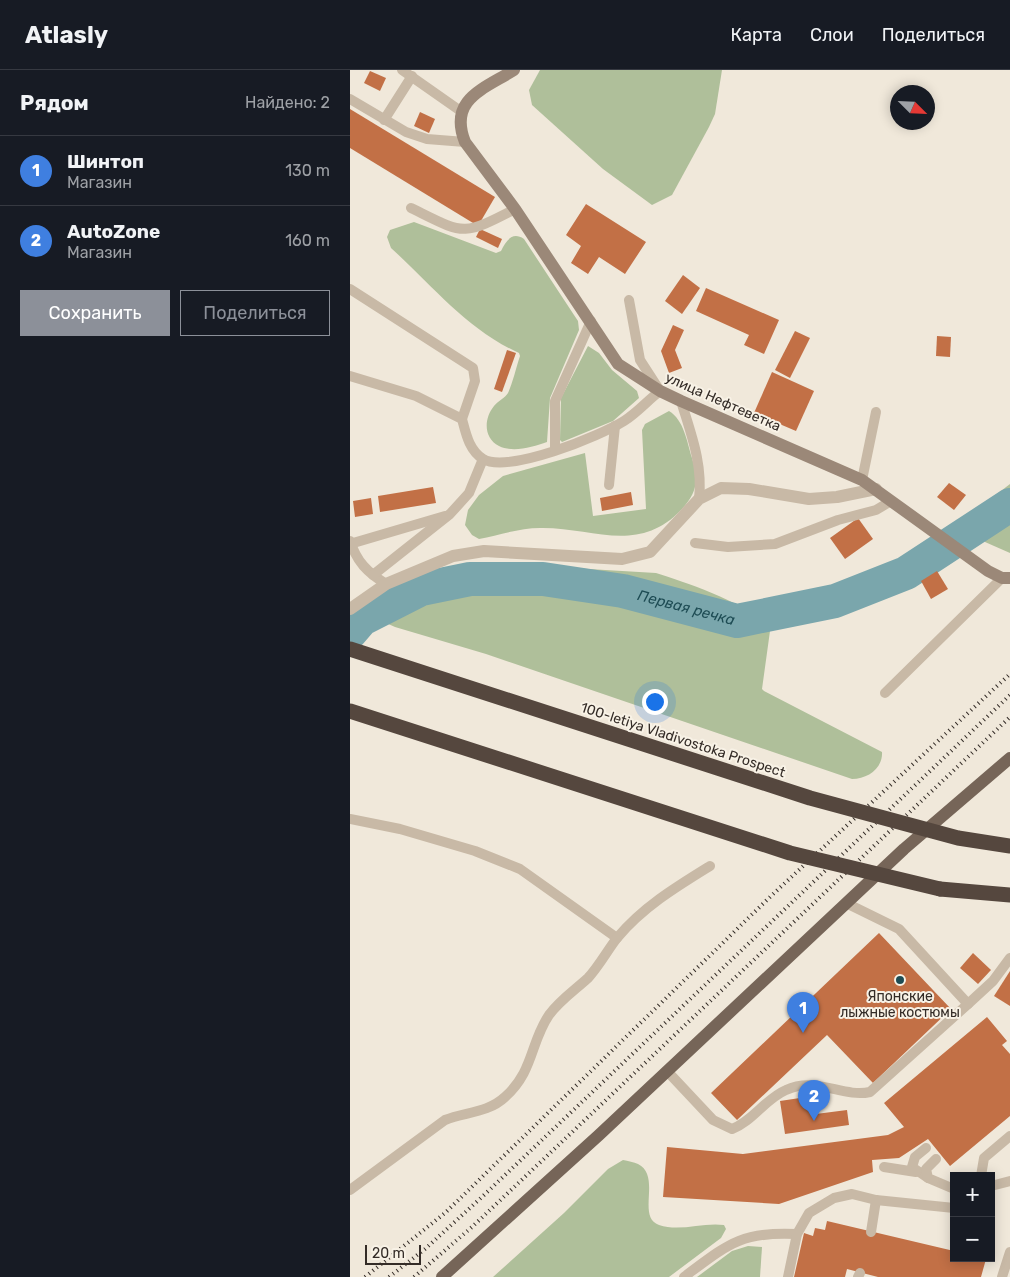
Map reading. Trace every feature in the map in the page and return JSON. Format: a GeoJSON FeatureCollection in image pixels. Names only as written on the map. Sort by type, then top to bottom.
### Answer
{"type":"FeatureCollection","features":[{"type":"Feature","properties":{"kind":"highway","name":"100-letiya Vladivostoka Prospect"},"geometry":{"type":"LineString","coordinates":[[350,649],[810,798],[958,838],[1010,846]]}},
{"type":"Feature","properties":{"kind":"highway"},"geometry":{"type":"LineString","coordinates":[[350,711],[790,853],[940,889],[1010,895]]}},
{"type":"Feature","properties":{"kind":"main road"},"geometry":{"type":"LineString","coordinates":[[442,1277],[943,813],[1010,758]]}},
{"type":"Feature","properties":{"kind":"street"},"geometry":{"type":"LineString","coordinates":[[462,112],[463,107],[472,94],[514,70]]}},
{"type":"Feature","properties":{"kind":"street","name":"улица Нефтеветка"},"geometry":{"type":"LineString","coordinates":[[462,112],[461,132],[465,142],[515,209],[618,364],[660,391],[681,401],[862,480],[962,554],[1006,578]]}},
{"type":"Feature","properties":{"kind":"street"},"geometry":{"type":"LineString","coordinates":[[350,609],[386,584],[453,556],[484,551],[622,559],[650,552],[699,499],[721,488],[749,489],[809,499],[837,497],[876,489]]}},
{"type":"Feature","properties":{"kind":"lane"},"geometry":{"type":"LineString","coordinates":[[402,70],[462,112]]}},
{"type":"Feature","properties":{"kind":"lane"},"geometry":{"type":"LineString","coordinates":[[384,120],[412,76]]}},
{"type":"Feature","properties":{"kind":"lane"},"geometry":{"type":"LineString","coordinates":[[350,99],[406,132],[428,139],[465,142]]}},
{"type":"Feature","properties":{"kind":"lane"},"geometry":{"type":"LineString","coordinates":[[411,208],[454,229],[466,230],[480,227],[515,209]]}},
{"type":"Feature","properties":{"kind":"lane"},"geometry":{"type":"LineString","coordinates":[[350,289],[473,368],[475,382],[462,419],[468,444],[483,458],[495,463],[512,463],[555,450],[615,426],[627,419],[660,391],[640,360],[629,300]]}},
{"type":"Feature","properties":{"kind":"lane"},"geometry":{"type":"LineString","coordinates":[[555,450],[555,401],[591,321]]}},
{"type":"Feature","properties":{"kind":"lane"},"geometry":{"type":"LineString","coordinates":[[350,376],[416,396],[462,419]]}},
{"type":"Feature","properties":{"kind":"lane"},"geometry":{"type":"LineString","coordinates":[[681,401],[699,461],[701,482],[699,499]]}},
{"type":"Feature","properties":{"kind":"lane"},"geometry":{"type":"LineString","coordinates":[[862,480],[876,412]]}},
{"type":"Feature","properties":{"kind":"lane"},"geometry":{"type":"LineString","coordinates":[[609,485],[615,426]]}},
{"type":"Feature","properties":{"kind":"lane"},"geometry":{"type":"LineString","coordinates":[[373,575],[450,514],[469,493],[483,458]]}},
{"type":"Feature","properties":{"kind":"lane"},"geometry":{"type":"LineString","coordinates":[[695,543],[728,547],[775,544],[838,520],[876,510],[891,501]]}},
{"type":"Feature","properties":{"kind":"lane"},"geometry":{"type":"LineString","coordinates":[[386,584],[373,575],[355,556],[350,543],[450,514]]}},
{"type":"Feature","properties":{"kind":"lane"},"geometry":{"type":"LineString","coordinates":[[885,694],[1006,578]]}},
{"type":"Feature","properties":{"kind":"lane"},"geometry":{"type":"LineString","coordinates":[[350,819],[400,829],[475,851],[520,869],[617,938]]}},
{"type":"Feature","properties":{"kind":"lane"},"geometry":{"type":"LineString","coordinates":[[350,1190],[445,1120],[486,1109],[504,1099],[518,1083],[528,1067],[549,1015],[562,1000],[588,977],[617,938],[657,899],[710,866]]}},
{"type":"Feature","properties":{"kind":"lane"},"geometry":{"type":"LineString","coordinates":[[846,903],[899,929],[968,1004]]}},
{"type":"Feature","properties":{"kind":"lane"},"geometry":{"type":"LineString","coordinates":[[667,1070],[713,1120],[732,1128],[742,1125],[786,1090],[820,1084],[861,1094],[870,1092],[993,981],[1010,958]]}},
{"type":"Feature","properties":{"kind":"lane"},"geometry":{"type":"LineString","coordinates":[[982,1172],[984,1158],[1010,1136]]}},
{"type":"Feature","properties":{"kind":"lane"},"geometry":{"type":"LineString","coordinates":[[916,1172],[912,1167],[912,1163],[915,1157],[926,1148]]}},
{"type":"Feature","properties":{"kind":"lane"},"geometry":{"type":"LineString","coordinates":[[928,1178],[926,1169],[936,1159]]}},
{"type":"Feature","properties":{"kind":"lane"},"geometry":{"type":"LineString","coordinates":[[884,1167],[916,1172],[950,1187]]}},
{"type":"Feature","properties":{"kind":"lane"},"geometry":{"type":"LineString","coordinates":[[995,1185],[1010,1181]]}},
{"type":"Feature","properties":{"kind":"lane"},"geometry":{"type":"LineString","coordinates":[[788,1277],[797,1234],[809,1213],[834,1198],[852,1194],[876,1200],[950,1208]]}},
{"type":"Feature","properties":{"kind":"lane"},"geometry":{"type":"LineString","coordinates":[[871,1232],[876,1200]]}},
{"type":"Feature","properties":{"kind":"lane"},"geometry":{"type":"LineString","coordinates":[[684,1277],[728,1244],[740,1238],[772,1233],[797,1234]]}},
{"type":"Feature","properties":{"kind":"lane"},"geometry":{"type":"LineString","coordinates":[[1002,1277],[1010,1252]]}},
{"type":"Feature","properties":{"kind":"green space"},"geometry":{"type":"Polygon","coordinates":[[[540,70],[722,70],[715,114],[709,127],[672,195],[652,205],[603,169],[532,105],[529,90],[540,70]]]}},
{"type":"Feature","properties":{"kind":"green space"},"geometry":{"type":"Polygon","coordinates":[[[414,222],[496,253],[501,251],[510,238],[516,236],[524,239],[578,321],[579,330],[550,398],[547,442],[529,447],[510,449],[499,446],[490,438],[487,428],[488,416],[494,406],[508,393],[520,356],[519,353],[500,343],[466,319],[391,248],[387,237],[390,230],[414,222]]]}},
{"type":"Feature","properties":{"kind":"green space"},"geometry":{"type":"Polygon","coordinates":[[[588,346],[599,353],[612,370],[637,391],[639,398],[613,421],[562,442],[560,440],[561,398],[588,346]]]}},
{"type":"Feature","properties":{"kind":"green space"},"geometry":{"type":"Polygon","coordinates":[[[669,411],[682,426],[694,466],[696,480],[693,492],[686,504],[665,524],[648,532],[631,535],[614,536],[559,529],[532,528],[479,539],[472,535],[465,525],[468,510],[479,495],[503,476],[585,453],[593,516],[646,509],[642,430],[645,424],[669,411]]]}},
{"type":"Feature","properties":{"kind":"green space"},"geometry":{"type":"Polygon","coordinates":[[[1010,484],[1010,553],[985,542],[974,520],[980,507],[1010,484]]]}},
{"type":"Feature","properties":{"kind":"green space"},"geometry":{"type":"Polygon","coordinates":[[[472,562],[656,573],[735,603],[761,621],[770,631],[762,689],[882,752],[880,763],[869,775],[852,779],[486,654],[395,627],[375,618],[374,612],[383,602],[405,586],[432,574],[472,562]]]}},
{"type":"Feature","properties":{"kind":"green space"},"geometry":{"type":"Polygon","coordinates":[[[623,1160],[638,1164],[645,1170],[649,1186],[649,1214],[652,1221],[659,1225],[675,1228],[724,1225],[726,1229],[721,1238],[669,1277],[493,1277],[564,1213],[608,1169],[623,1160]]]}},
{"type":"Feature","properties":{"kind":"green space"},"geometry":{"type":"Polygon","coordinates":[[[748,1246],[762,1247],[760,1277],[697,1277],[732,1251],[748,1246]]]}},
{"type":"Feature","properties":{"kind":"building"},"geometry":{"type":"Polygon","coordinates":[[[370,71],[386,78],[380,91],[364,83],[370,71]]]}},
{"type":"Feature","properties":{"kind":"building"},"geometry":{"type":"Polygon","coordinates":[[[350,109],[495,197],[478,226],[350,148],[350,109]]]}},
{"type":"Feature","properties":{"kind":"building"},"geometry":{"type":"Polygon","coordinates":[[[420,112],[435,119],[429,133],[414,126],[420,112]]]}},
{"type":"Feature","properties":{"kind":"building"},"geometry":{"type":"Polygon","coordinates":[[[586,204],[646,242],[625,274],[599,257],[588,274],[571,263],[581,246],[566,235],[586,204]]]}},
{"type":"Feature","properties":{"kind":"building"},"geometry":{"type":"Polygon","coordinates":[[[480,229],[502,239],[498,248],[476,237],[480,229]]]}},
{"type":"Feature","properties":{"kind":"building"},"geometry":{"type":"Polygon","coordinates":[[[683,275],[700,288],[682,314],[665,301],[683,275]]]}},
{"type":"Feature","properties":{"kind":"building"},"geometry":{"type":"Polygon","coordinates":[[[706,288],[779,320],[764,354],[744,345],[749,335],[696,311],[706,288]]]}},
{"type":"Feature","properties":{"kind":"building"},"geometry":{"type":"Polygon","coordinates":[[[673,325],[684,330],[675,350],[682,368],[669,373],[661,351],[673,325]]]}},
{"type":"Feature","properties":{"kind":"building"},"geometry":{"type":"Polygon","coordinates":[[[795,331],[810,338],[790,378],[775,370],[795,331]]]}},
{"type":"Feature","properties":{"kind":"building"},"geometry":{"type":"Polygon","coordinates":[[[937,336],[951,337],[950,357],[936,356],[937,336]]]}},
{"type":"Feature","properties":{"kind":"building"},"geometry":{"type":"Polygon","coordinates":[[[507,350],[516,353],[502,392],[494,389],[507,350]]]}},
{"type":"Feature","properties":{"kind":"building"},"geometry":{"type":"Polygon","coordinates":[[[772,372],[814,391],[796,431],[754,413],[772,372]]]}},
{"type":"Feature","properties":{"kind":"building"},"geometry":{"type":"Polygon","coordinates":[[[949,483],[966,495],[954,510],[937,497],[949,483]]]}},
{"type":"Feature","properties":{"kind":"building"},"geometry":{"type":"Polygon","coordinates":[[[433,487],[436,503],[380,512],[378,496],[433,487]]]}},
{"type":"Feature","properties":{"kind":"building"},"geometry":{"type":"Polygon","coordinates":[[[631,492],[633,505],[602,511],[600,498],[631,492]]]}},
{"type":"Feature","properties":{"kind":"building"},"geometry":{"type":"Polygon","coordinates":[[[371,498],[373,514],[355,517],[353,501],[371,498]]]}},
{"type":"Feature","properties":{"kind":"building"},"geometry":{"type":"Polygon","coordinates":[[[858,518],[873,539],[845,559],[830,538],[858,518]]]}},
{"type":"Feature","properties":{"kind":"building"},"geometry":{"type":"Polygon","coordinates":[[[937,571],[948,589],[931,599],[921,581],[937,571]]]}},
{"type":"Feature","properties":{"kind":"building"},"geometry":{"type":"Polygon","coordinates":[[[879,933],[951,1009],[873,1083],[827,1035],[737,1120],[711,1093],[879,933]]]}},
{"type":"Feature","properties":{"kind":"building"},"geometry":{"type":"Polygon","coordinates":[[[973,953],[991,970],[978,984],[960,968],[973,953]]]}},
{"type":"Feature","properties":{"kind":"building"},"geometry":{"type":"Polygon","coordinates":[[[1010,971],[1010,1006],[994,996],[1010,971]]]}},
{"type":"Feature","properties":{"kind":"building"},"geometry":{"type":"Polygon","coordinates":[[[987,1017],[1007,1041],[1002,1045],[1010,1054],[1010,1116],[950,1166],[928,1139],[899,1158],[872,1160],[873,1172],[779,1204],[663,1197],[667,1147],[743,1154],[888,1135],[904,1127],[884,1103],[987,1017]]]}},
{"type":"Feature","properties":{"kind":"building"},"geometry":{"type":"Polygon","coordinates":[[[813,1096],[816,1114],[847,1110],[849,1125],[785,1134],[780,1101],[813,1096]]]}},
{"type":"Feature","properties":{"kind":"building"},"geometry":{"type":"Polygon","coordinates":[[[827,1221],[950,1250],[950,1262],[985,1262],[981,1277],[878,1277],[847,1269],[845,1277],[794,1277],[804,1233],[813,1236],[815,1228],[825,1230],[827,1221]]]}},
{"type":"Feature","properties":{"kind":"waterway","name":"Первая речка"},"geometry":{"type":"LineString","coordinates":[[350,633],[362,619],[421,589],[470,579],[543,579],[623,591],[737,621],[835,601],[906,573],[1010,505]]}},
{"type":"Feature","properties":{"kind":"railway"},"geometry":{"type":"LineString","coordinates":[[365,1277],[445,1213],[771,896],[1010,674]]}},
{"type":"Feature","properties":{"kind":"railway"},"geometry":{"type":"LineString","coordinates":[[389,1277],[425,1249],[483,1196],[1010,695]]}},
{"type":"Feature","properties":{"kind":"railway"},"geometry":{"type":"LineString","coordinates":[[414,1277],[472,1227],[1010,717]]}},
{"type":"Feature","properties":{"kind":"place","name":"Японские лыжные костюмы"},"geometry":{"type":"Point","coordinates":[900,980]}},
{"type":"Feature","properties":{"kind":"place","name":"Шинтоп"},"geometry":{"type":"Point","coordinates":[803,1033]}},
{"type":"Feature","properties":{"kind":"place","name":"AutoZone"},"geometry":{"type":"Point","coordinates":[814,1121]}}]}
